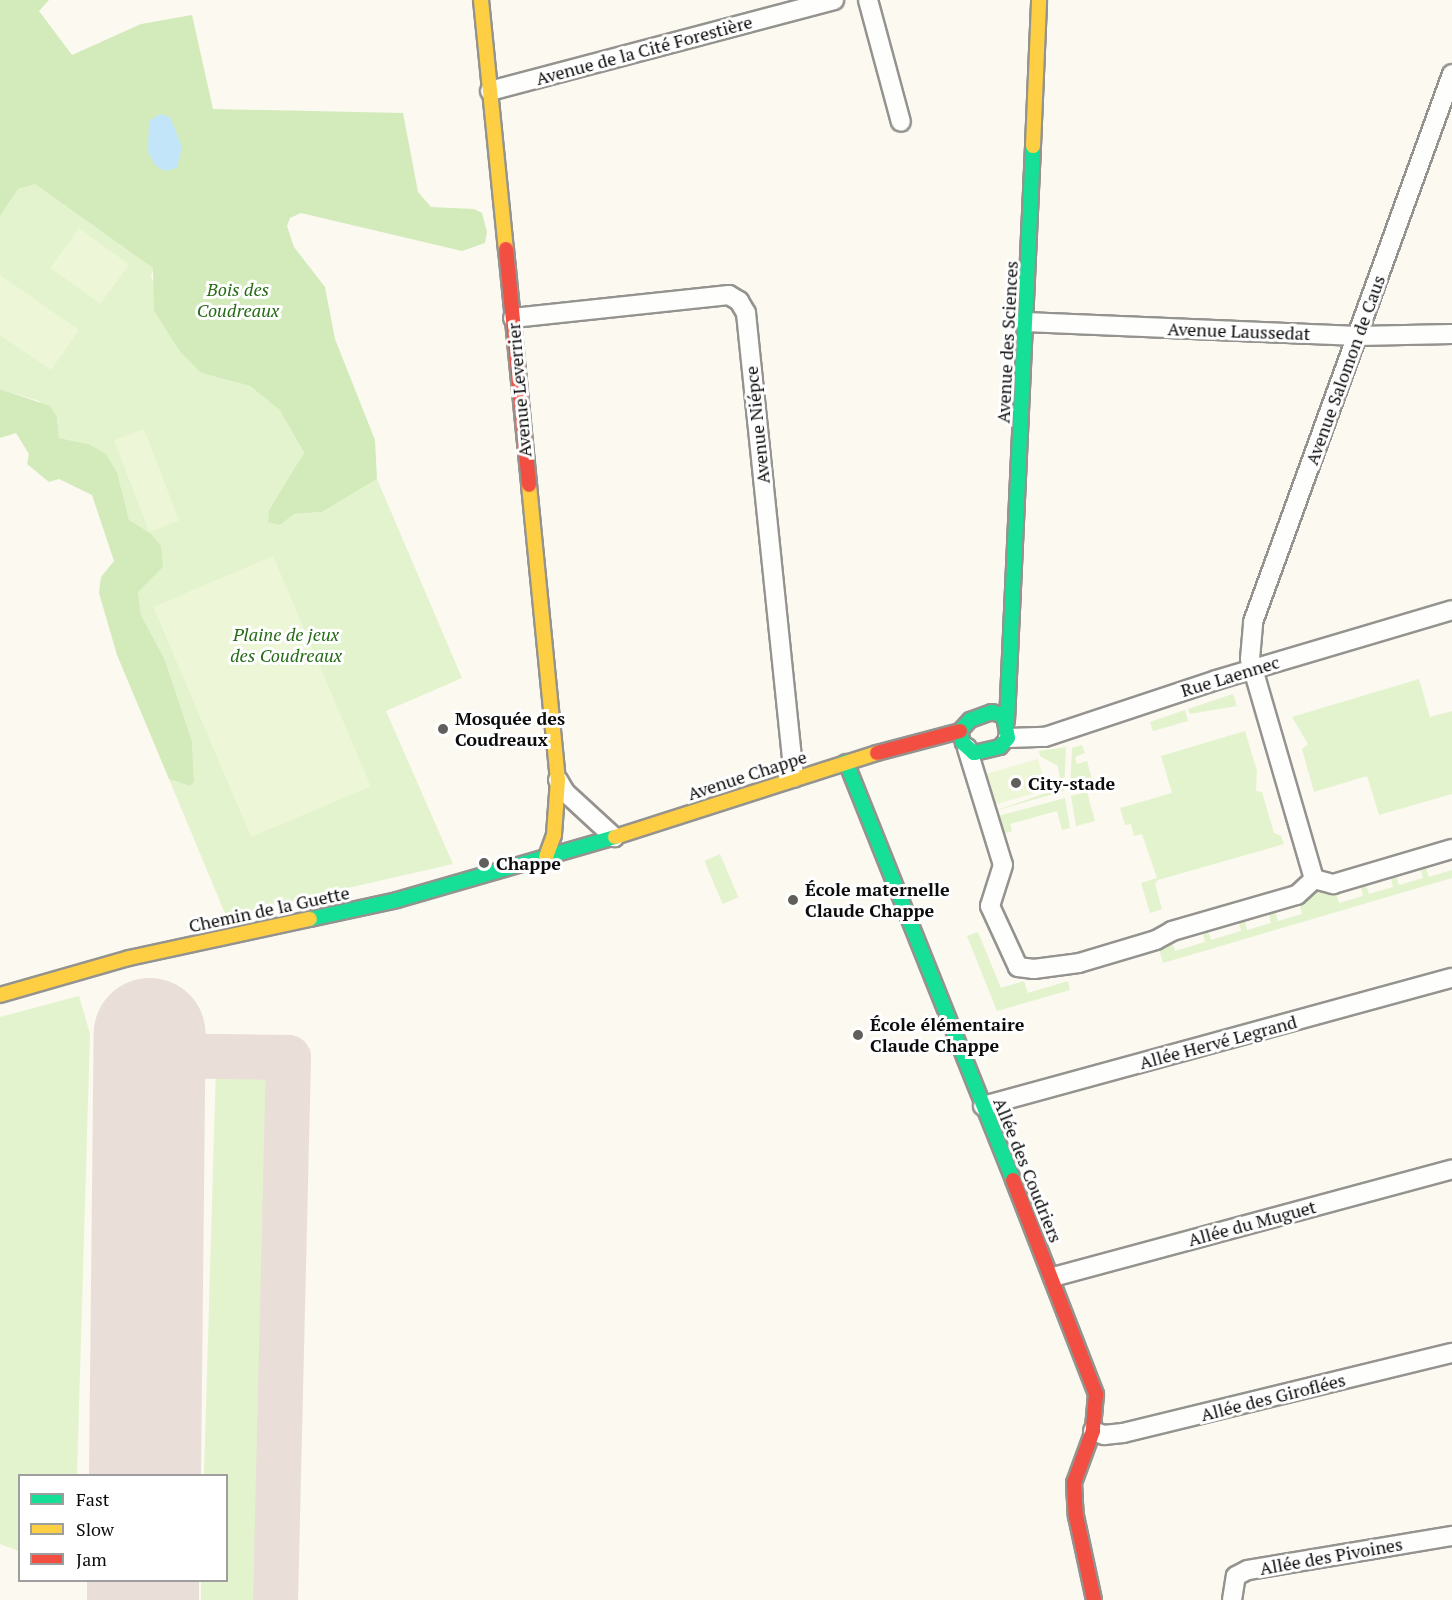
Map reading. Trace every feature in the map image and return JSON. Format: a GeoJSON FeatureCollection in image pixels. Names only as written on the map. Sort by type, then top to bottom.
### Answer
{"type":"FeatureCollection","features":[{"type":"Feature","properties":{"kind":"street","name":"Avenue Leverrier"},"geometry":{"type":"LineString","coordinates":[[481,0],[558,780],[557,816],[546,857]]}},
{"type":"Feature","properties":{"kind":"street","name":"Avenue de la Cité Forestière"},"geometry":{"type":"LineString","coordinates":[[490,91],[834,0]]}},
{"type":"Feature","properties":{"kind":"street"},"geometry":{"type":"LineString","coordinates":[[868,0],[901,122]]}},
{"type":"Feature","properties":{"kind":"street","name":"Avenue des Sciences"},"geometry":{"type":"LineString","coordinates":[[1008,730],[1039,0]]}},
{"type":"Feature","properties":{"kind":"street","name":"Avenue Salomon de Caus"},"geometry":{"type":"LineString","coordinates":[[1314,879],[1252,669],[1249,642],[1253,622],[1452,74]]}},
{"type":"Feature","properties":{"kind":"street","name":"Avenue Niépce"},"geometry":{"type":"LineString","coordinates":[[513,318],[729,295],[740,301],[746,314],[794,778]]}},
{"type":"Feature","properties":{"kind":"street","name":"Avenue Laussedat"},"geometry":{"type":"LineString","coordinates":[[1025,322],[1358,336],[1452,334]]}},
{"type":"Feature","properties":{"kind":"street","name":"Rue Laennec"},"geometry":{"type":"LineString","coordinates":[[1008,730],[1045,737],[1252,669],[1452,610]]}},
{"type":"Feature","properties":{"kind":"street"},"geometry":{"type":"LineString","coordinates":[[1010,686],[992,712],[970,720],[963,740],[1003,865],[990,906],[1018,967],[1034,969],[1079,963],[1145,943],[1172,931],[1297,895],[1314,879],[1333,884],[1452,849]]}},
{"type":"Feature","properties":{"kind":"street"},"geometry":{"type":"LineString","coordinates":[[963,740],[979,753],[1000,747],[1008,730],[1004,716],[992,712]]}},
{"type":"Feature","properties":{"kind":"street","name":"Avenue Chappe"},"geometry":{"type":"LineString","coordinates":[[546,857],[927,737],[963,740]]}},
{"type":"Feature","properties":{"kind":"street","name":"Allée des Coudriers"},"geometry":{"type":"LineString","coordinates":[[846,762],[1093,1379],[1096,1394],[1093,1431],[1074,1483],[1076,1516],[1094,1600]]}},
{"type":"Feature","properties":{"kind":"street"},"geometry":{"type":"LineString","coordinates":[[558,780],[614,837]]}},
{"type":"Feature","properties":{"kind":"street"},"geometry":{"type":"LineString","coordinates":[[557,816],[584,808]]}},
{"type":"Feature","properties":{"kind":"street","name":"Chemin de la Guette"},"geometry":{"type":"LineString","coordinates":[[0,994],[129,958],[397,900],[546,857]]}},
{"type":"Feature","properties":{"kind":"street","name":"Allée Hervé Legrand"},"geometry":{"type":"LineString","coordinates":[[983,1106],[1452,978]]}},
{"type":"Feature","properties":{"kind":"street","name":"Allée du Muguet"},"geometry":{"type":"LineString","coordinates":[[1053,1277],[1452,1169]]}},
{"type":"Feature","properties":{"kind":"street","name":"Allée des Giroflées"},"geometry":{"type":"LineString","coordinates":[[1093,1431],[1104,1435],[1123,1433],[1452,1353]]}},
{"type":"Feature","properties":{"kind":"street","name":"Allée des Pivoines"},"geometry":{"type":"LineString","coordinates":[[1232,1600],[1236,1576],[1248,1570],[1452,1536]]}},
{"type":"Feature","properties":{"kind":"green space","name":"Bois des Coudreaux"},"geometry":{"type":"Polygon","coordinates":[[[0,0],[49,0],[39,11],[72,55],[141,24],[192,15],[213,109],[403,113],[418,192],[431,207],[474,209],[482,213],[487,232],[485,243],[462,251],[301,213],[290,218],[287,226],[294,247],[325,287],[335,339],[375,440],[377,479],[322,512],[294,514],[280,525],[268,522],[269,510],[304,453],[280,410],[250,386],[201,373],[179,350],[154,311],[153,268],[35,184],[18,189],[0,216],[0,0]]]}},
{"type":"Feature","properties":{"kind":"green space","name":"Plaine de jeux des Coudreaux"},"geometry":{"type":"Polygon","coordinates":[[[35,184],[154,268],[151,277],[201,373],[250,386],[281,410],[304,454],[269,510],[280,525],[294,514],[322,512],[377,479],[462,678],[386,711],[453,864],[226,916],[169,779],[190,786],[194,782],[192,741],[165,660],[141,615],[138,592],[150,533],[129,520],[123,500],[88,444],[59,438],[57,417],[39,401],[0,389],[0,216],[18,189],[35,184]]]}},
{"type":"Feature","properties":{"kind":"green space"},"geometry":{"type":"Polygon","coordinates":[[[79,228],[129,264],[100,304],[50,268],[79,228]]]}},
{"type":"Feature","properties":{"kind":"green space"},"geometry":{"type":"Polygon","coordinates":[[[0,275],[79,330],[51,370],[0,335],[0,275]]]}},
{"type":"Feature","properties":{"kind":"green space"},"geometry":{"type":"Polygon","coordinates":[[[0,389],[50,406],[57,417],[59,438],[88,444],[106,454],[117,473],[129,520],[150,533],[161,546],[163,567],[138,592],[141,615],[165,660],[192,741],[194,782],[190,786],[169,779],[117,655],[99,593],[101,577],[114,561],[92,495],[59,479],[49,482],[27,464],[29,454],[16,433],[0,438],[0,389]]]}},
{"type":"Feature","properties":{"kind":"green space"},"geometry":{"type":"Polygon","coordinates":[[[144,429],[179,520],[149,532],[114,440],[144,429]]]}},
{"type":"Feature","properties":{"kind":"green space"},"geometry":{"type":"Polygon","coordinates":[[[273,556],[371,786],[251,837],[153,607],[273,556]]]}},
{"type":"Feature","properties":{"kind":"green space"},"geometry":{"type":"Polygon","coordinates":[[[1419,679],[1430,717],[1452,711],[1452,794],[1379,815],[1367,776],[1314,792],[1302,749],[1308,744],[1292,717],[1419,679]]]}},
{"type":"Feature","properties":{"kind":"green space"},"geometry":{"type":"Polygon","coordinates":[[[1233,694],[1237,706],[1190,714],[1188,709],[1233,694]]]}},
{"type":"Feature","properties":{"kind":"green space"},"geometry":{"type":"Polygon","coordinates":[[[1185,710],[1188,721],[1153,731],[1150,722],[1185,710]]]}},
{"type":"Feature","properties":{"kind":"green space"},"geometry":{"type":"Polygon","coordinates":[[[1245,731],[1257,771],[1256,791],[1262,792],[1274,833],[1281,836],[1284,844],[1158,880],[1155,884],[1162,909],[1150,913],[1141,883],[1157,878],[1142,834],[1134,836],[1131,824],[1125,825],[1120,808],[1172,793],[1161,756],[1245,731]]]}},
{"type":"Feature","properties":{"kind":"green space"},"geometry":{"type":"Polygon","coordinates":[[[1082,745],[1085,753],[1075,757],[1077,764],[1087,761],[1093,783],[1070,790],[1072,748],[1082,745]]]}},
{"type":"Feature","properties":{"kind":"green space"},"geometry":{"type":"Polygon","coordinates":[[[1066,747],[1064,791],[991,812],[1055,790],[1060,780],[1058,766],[1040,756],[1039,751],[1066,747]]]}},
{"type":"Feature","properties":{"kind":"green space","name":"City-stade"},"geometry":{"type":"Polygon","coordinates":[[[1038,759],[1047,790],[995,805],[986,774],[1038,759]]]}},
{"type":"Feature","properties":{"kind":"green space"},"geometry":{"type":"Polygon","coordinates":[[[1087,792],[1095,821],[1076,826],[1071,796],[1087,792]]]}},
{"type":"Feature","properties":{"kind":"green space"},"geometry":{"type":"Polygon","coordinates":[[[1065,798],[1070,828],[1062,830],[1057,811],[1010,824],[1012,831],[1003,834],[1004,838],[998,831],[1002,830],[998,816],[1065,798]]]}},
{"type":"Feature","properties":{"kind":"green space"},"geometry":{"type":"Polygon","coordinates":[[[720,854],[738,897],[723,904],[704,861],[720,854]]]}},
{"type":"Feature","properties":{"kind":"green space"},"geometry":{"type":"Polygon","coordinates":[[[1425,865],[1429,877],[1452,870],[1452,878],[1163,963],[1159,949],[1171,939],[1175,951],[1205,942],[1202,930],[1207,928],[1211,940],[1241,931],[1238,919],[1244,918],[1247,930],[1271,923],[1268,910],[1274,909],[1278,921],[1302,914],[1299,902],[1318,889],[1335,891],[1339,903],[1363,896],[1360,884],[1365,882],[1369,894],[1393,887],[1390,875],[1395,873],[1399,885],[1423,878],[1420,866],[1425,865]]]}},
{"type":"Feature","properties":{"kind":"green space"},"geometry":{"type":"Polygon","coordinates":[[[978,932],[1001,988],[1024,981],[1028,993],[1068,981],[1070,990],[997,1011],[967,936],[978,932]]]}},
{"type":"Feature","properties":{"kind":"green space"},"geometry":{"type":"Polygon","coordinates":[[[79,996],[90,1034],[77,1474],[18,1474],[18,1551],[0,1544],[0,1017],[79,996]]]}},
{"type":"Feature","properties":{"kind":"green space"},"geometry":{"type":"Polygon","coordinates":[[[216,1065],[274,1068],[258,1600],[201,1600],[201,1582],[228,1582],[228,1474],[204,1474],[216,1065]]]}},
{"type":"Feature","properties":{"kind":"water"},"geometry":{"type":"Polygon","coordinates":[[[160,114],[170,117],[182,147],[177,168],[164,171],[155,165],[148,152],[149,121],[160,114]]]}},
{"type":"Feature","properties":{"kind":"taxiway"},"geometry":{"type":"LineString","coordinates":[[150,1055],[288,1057],[275,1600]]}},
{"type":"Feature","properties":{"kind":"runway"},"geometry":{"type":"LineString","coordinates":[[145,1474],[150,1034]]}},
{"type":"Feature","properties":{"kind":"runway"},"geometry":{"type":"LineString","coordinates":[[143,1582],[143,1600]]}},
{"type":"Feature","properties":{"kind":"traffic: fast"},"geometry":{"type":"LineString","coordinates":[[1007,721],[1033,146]]}},
{"type":"Feature","properties":{"kind":"traffic: fast"},"geometry":{"type":"LineString","coordinates":[[992,712],[1004,716],[1008,738],[1000,747],[974,753],[963,743],[960,731],[970,720],[992,712]]}},
{"type":"Feature","properties":{"kind":"traffic: fast"},"geometry":{"type":"LineString","coordinates":[[846,762],[1013,1180]]}},
{"type":"Feature","properties":{"kind":"traffic: fast"},"geometry":{"type":"LineString","coordinates":[[310,919],[397,900],[615,837]]}},
{"type":"Feature","properties":{"kind":"traffic: slow"},"geometry":{"type":"LineString","coordinates":[[481,0],[506,249]]}},
{"type":"Feature","properties":{"kind":"traffic: slow"},"geometry":{"type":"LineString","coordinates":[[1033,146],[1039,0]]}},
{"type":"Feature","properties":{"kind":"traffic: slow"},"geometry":{"type":"LineString","coordinates":[[529,485],[558,780],[554,835],[546,857]]}},
{"type":"Feature","properties":{"kind":"traffic: slow"},"geometry":{"type":"LineString","coordinates":[[615,837],[877,753]]}},
{"type":"Feature","properties":{"kind":"traffic: slow"},"geometry":{"type":"LineString","coordinates":[[0,995],[129,958],[310,919]]}},
{"type":"Feature","properties":{"kind":"traffic: jam"},"geometry":{"type":"LineString","coordinates":[[506,249],[529,485]]}},
{"type":"Feature","properties":{"kind":"traffic: jam"},"geometry":{"type":"LineString","coordinates":[[877,753],[960,731]]}},
{"type":"Feature","properties":{"kind":"traffic: jam"},"geometry":{"type":"LineString","coordinates":[[1013,1180],[1096,1394],[1093,1431],[1074,1483],[1076,1516],[1094,1600]]}},
{"type":"Feature","properties":{"kind":"place","name":"Mosquée des Coudreaux"},"geometry":{"type":"Point","coordinates":[443,729]}},
{"type":"Feature","properties":{"kind":"place","name":"City-stade"},"geometry":{"type":"Point","coordinates":[1016,783]}},
{"type":"Feature","properties":{"kind":"place","name":"Chappe"},"geometry":{"type":"Point","coordinates":[484,863]}},
{"type":"Feature","properties":{"kind":"place","name":"École maternelle Claude Chappe"},"geometry":{"type":"Point","coordinates":[793,900]}},
{"type":"Feature","properties":{"kind":"place","name":"École élémentaire Claude Chappe"},"geometry":{"type":"Point","coordinates":[858,1035]}}]}
